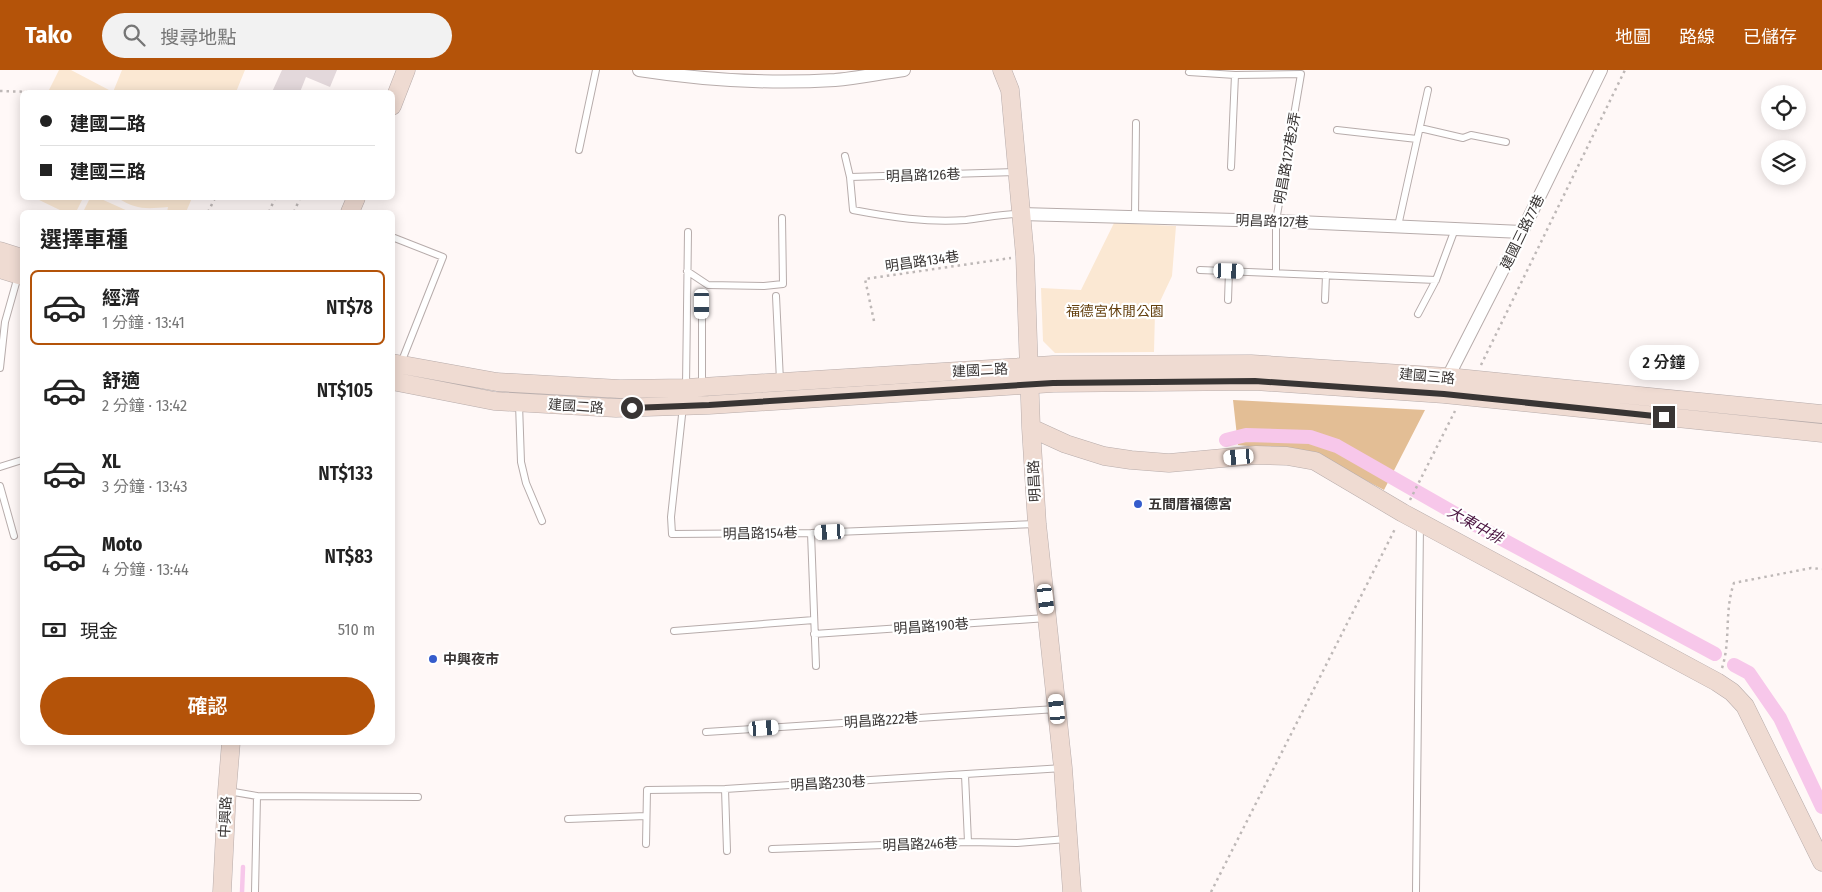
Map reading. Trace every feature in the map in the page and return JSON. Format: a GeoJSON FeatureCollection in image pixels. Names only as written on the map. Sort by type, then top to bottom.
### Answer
{"type":"FeatureCollection","features":[{"type":"Feature","properties":{"kind":"street"},"geometry":{"type":"LineString","coordinates":[[395,98],[406,70]]}},
{"type":"Feature","properties":{"kind":"street"},"geometry":{"type":"LineString","coordinates":[[639,70],[690,76],[779,81],[836,80],[904,70]]}},
{"type":"Feature","properties":{"kind":"street","name":"明昌路"},"geometry":{"type":"LineString","coordinates":[[1002,70],[1010,90],[1018,172],[1025,256],[1031,428],[1037,524],[1063,768],[1072,892]]}},
{"type":"Feature","properties":{"kind":"street","name":"建國三路77巷"},"geometry":{"type":"LineString","coordinates":[[1446,385],[1601,70]]}},
{"type":"Feature","properties":{"kind":"street","name":"明昌路127巷"},"geometry":{"type":"LineString","coordinates":[[1021,214],[1276,221],[1522,232]]}},
{"type":"Feature","properties":{"kind":"street"},"geometry":{"type":"LineString","coordinates":[[0,251],[20,268]]}},
{"type":"Feature","properties":{"kind":"street"},"geometry":{"type":"LineString","coordinates":[[0,269],[20,269]]}},
{"type":"Feature","properties":{"kind":"street","name":"建國二路"},"geometry":{"type":"LineString","coordinates":[[396,364],[497,382],[620,389],[694,387],[1030,366]]}},
{"type":"Feature","properties":{"kind":"street","name":"建國三路"},"geometry":{"type":"LineString","coordinates":[[1030,366],[1250,364],[1446,385],[1466,396],[1822,433]]}},
{"type":"Feature","properties":{"kind":"street","name":"建國三路"},"geometry":{"type":"LineString","coordinates":[[1030,384],[1255,381],[1446,385],[1474,380],[1822,414]]}},
{"type":"Feature","properties":{"kind":"street","name":"建國二路"},"geometry":{"type":"LineString","coordinates":[[395,382],[494,400],[616,408],[683,406],[1030,384]]}},
{"type":"Feature","properties":{"kind":"street"},"geometry":{"type":"LineString","coordinates":[[1031,428],[1066,444],[1104,456],[1131,460],[1169,463],[1256,455],[1287,456],[1315,462],[1403,513],[1717,682],[1732,692],[1745,706],[1822,861]]}},
{"type":"Feature","properties":{"kind":"street","name":"中興路"},"geometry":{"type":"LineString","coordinates":[[222,892],[231,745]]}},
{"type":"Feature","properties":{"kind":"lane"},"geometry":{"type":"LineString","coordinates":[[579,150],[596,70]]}},
{"type":"Feature","properties":{"kind":"lane"},"geometry":{"type":"LineString","coordinates":[[1190,70],[1189,72],[1235,75],[1231,167]]}},
{"type":"Feature","properties":{"kind":"lane","name":"明昌路127巷2弄"},"geometry":{"type":"LineString","coordinates":[[1235,75],[1301,74],[1276,221],[1276,272]]}},
{"type":"Feature","properties":{"kind":"lane"},"geometry":{"type":"LineString","coordinates":[[1398,226],[1428,90]]}},
{"type":"Feature","properties":{"kind":"lane"},"geometry":{"type":"LineString","coordinates":[[1135,216],[1136,123]]}},
{"type":"Feature","properties":{"kind":"lane"},"geometry":{"type":"LineString","coordinates":[[1420,128],[1463,138],[1471,135],[1506,142]]}},
{"type":"Feature","properties":{"kind":"lane"},"geometry":{"type":"LineString","coordinates":[[1338,130],[1417,140]]}},
{"type":"Feature","properties":{"kind":"lane"},"geometry":{"type":"LineString","coordinates":[[845,156],[854,210],[900,218],[956,220],[1003,214],[1021,214]]}},
{"type":"Feature","properties":{"kind":"lane","name":"明昌路126巷"},"geometry":{"type":"LineString","coordinates":[[850,177],[1018,172]]}},
{"type":"Feature","properties":{"kind":"lane"},"geometry":{"type":"LineString","coordinates":[[687,271],[708,285],[764,286],[783,284],[782,218]]}},
{"type":"Feature","properties":{"kind":"lane"},"geometry":{"type":"LineString","coordinates":[[1418,314],[1436,280],[1455,229]]}},
{"type":"Feature","properties":{"kind":"lane"},"geometry":{"type":"LineString","coordinates":[[688,232],[687,271],[694,387]]}},
{"type":"Feature","properties":{"kind":"lane"},"geometry":{"type":"LineString","coordinates":[[395,237],[443,257],[396,364]]}},
{"type":"Feature","properties":{"kind":"lane"},"geometry":{"type":"LineString","coordinates":[[1200,270],[1436,280]]}},
{"type":"Feature","properties":{"kind":"lane"},"geometry":{"type":"LineString","coordinates":[[1228,300],[1229,271]]}},
{"type":"Feature","properties":{"kind":"lane"},"geometry":{"type":"LineString","coordinates":[[0,368],[5,322],[20,272]]}},
{"type":"Feature","properties":{"kind":"lane"},"geometry":{"type":"LineString","coordinates":[[1325,300],[1326,275]]}},
{"type":"Feature","properties":{"kind":"lane"},"geometry":{"type":"LineString","coordinates":[[776,296],[780,381]]}},
{"type":"Feature","properties":{"kind":"lane"},"geometry":{"type":"LineString","coordinates":[[683,406],[694,387],[702,304]]}},
{"type":"Feature","properties":{"kind":"lane"},"geometry":{"type":"LineString","coordinates":[[519,402],[521,462],[526,483],[542,521]]}},
{"type":"Feature","properties":{"kind":"lane","name":"明昌路154巷"},"geometry":{"type":"LineString","coordinates":[[683,406],[671,517],[672,534],[811,533],[1037,524]]}},
{"type":"Feature","properties":{"kind":"lane"},"geometry":{"type":"LineString","coordinates":[[0,467],[20,461]]}},
{"type":"Feature","properties":{"kind":"lane"},"geometry":{"type":"LineString","coordinates":[[0,486],[14,536]]}},
{"type":"Feature","properties":{"kind":"lane"},"geometry":{"type":"LineString","coordinates":[[1416,892],[1420,522]]}},
{"type":"Feature","properties":{"kind":"lane"},"geometry":{"type":"LineString","coordinates":[[811,533],[816,666]]}},
{"type":"Feature","properties":{"kind":"lane","name":"明昌路190巷"},"geometry":{"type":"LineString","coordinates":[[814,634],[1048,618]]}},
{"type":"Feature","properties":{"kind":"lane"},"geometry":{"type":"LineString","coordinates":[[674,631],[814,620]]}},
{"type":"Feature","properties":{"kind":"lane","name":"明昌路222巷"},"geometry":{"type":"LineString","coordinates":[[706,732],[1057,709]]}},
{"type":"Feature","properties":{"kind":"lane","name":"明昌路230巷"},"geometry":{"type":"LineString","coordinates":[[646,844],[647,790],[725,789],[1063,768]]}},
{"type":"Feature","properties":{"kind":"lane"},"geometry":{"type":"LineString","coordinates":[[965,775],[968,842]]}},
{"type":"Feature","properties":{"kind":"lane"},"geometry":{"type":"LineString","coordinates":[[725,789],[727,851]]}},
{"type":"Feature","properties":{"kind":"lane"},"geometry":{"type":"LineString","coordinates":[[227,791],[258,796],[418,797]]}},
{"type":"Feature","properties":{"kind":"lane"},"geometry":{"type":"LineString","coordinates":[[255,892],[258,796]]}},
{"type":"Feature","properties":{"kind":"lane"},"geometry":{"type":"LineString","coordinates":[[568,819],[646,816]]}},
{"type":"Feature","properties":{"kind":"lane","name":"明昌路246巷"},"geometry":{"type":"LineString","coordinates":[[772,849],[968,842],[1017,843],[1068,839]]}},
{"type":"Feature","properties":{"kind":"path"},"geometry":{"type":"LineString","coordinates":[[1474,380],[1625,70]]}},
{"type":"Feature","properties":{"kind":"path"},"geometry":{"type":"LineString","coordinates":[[0,91],[20,92]]}},
{"type":"Feature","properties":{"kind":"path","name":"明昌路134巷"},"geometry":{"type":"LineString","coordinates":[[874,321],[865,279],[1025,256]]}},
{"type":"Feature","properties":{"kind":"path"},"geometry":{"type":"LineString","coordinates":[[1211,892],[1451,416],[1466,396]]}},
{"type":"Feature","properties":{"kind":"path"},"geometry":{"type":"LineString","coordinates":[[1717,682],[1725,658],[1729,596],[1734,583],[1812,568],[1822,568]]}},
{"type":"Feature","properties":{"kind":"green space"},"geometry":{"type":"Polygon","coordinates":[[[59,70],[71,70],[109,90],[49,90],[59,70]]]}},
{"type":"Feature","properties":{"kind":"green space"},"geometry":{"type":"Polygon","coordinates":[[[122,70],[245,70],[237,90],[114,90],[122,70]]]}},
{"type":"Feature","properties":{"kind":"green space"},"geometry":{"type":"Polygon","coordinates":[[[39,200],[82,200],[77,210],[60,210],[39,200]]]}},
{"type":"Feature","properties":{"kind":"green space"},"geometry":{"type":"Polygon","coordinates":[[[89,200],[103,200],[126,210],[84,210],[89,200]]]}},
{"type":"Feature","properties":{"kind":"green space"},"geometry":{"type":"Polygon","coordinates":[[[121,200],[191,200],[187,210],[167,210],[168,207],[142,208],[130,205],[121,200]]]}},
{"type":"Feature","properties":{"kind":"green space","name":"福德宮休閒公園"},"geometry":{"type":"Polygon","coordinates":[[[1114,223],[1176,226],[1172,276],[1155,312],[1154,352],[1055,353],[1043,341],[1041,288],[1081,290],[1114,223]]]}},
{"type":"Feature","properties":{"kind":"shaded area"},"geometry":{"type":"Polygon","coordinates":[[[1233,400],[1425,410],[1384,490],[1312,452],[1238,445],[1233,400]]]}},
{"type":"Feature","properties":{"kind":"building"},"geometry":{"type":"Polygon","coordinates":[[[282,70],[337,70],[330,87],[306,77],[301,90],[273,90],[282,70]]]}},
{"type":"Feature","properties":{"kind":"waterway","name":"大東中排"},"geometry":{"type":"LineString","coordinates":[[1226,440],[1246,435],[1310,437],[1337,446],[1470,522],[1715,654]]}},
{"type":"Feature","properties":{"kind":"waterway","name":"大東中排"},"geometry":{"type":"LineString","coordinates":[[1734,665],[1749,673],[1780,718],[1822,807]]}},
{"type":"Feature","properties":{"kind":"waterway"},"geometry":{"type":"LineString","coordinates":[[242,892],[243,867]]}},
{"type":"Feature","properties":{"kind":"place","name":"五間厝福德宮"},"geometry":{"type":"Point","coordinates":[1138,504]}},
{"type":"Feature","properties":{"kind":"place","name":"中興夜市"},"geometry":{"type":"Point","coordinates":[433,659]}},
{"type":"Feature","properties":{"kind":"route"},"geometry":{"type":"LineString","coordinates":[[632,408],[709,405],[1053,383],[1255,381],[1444,394],[1664,417]]}}]}
